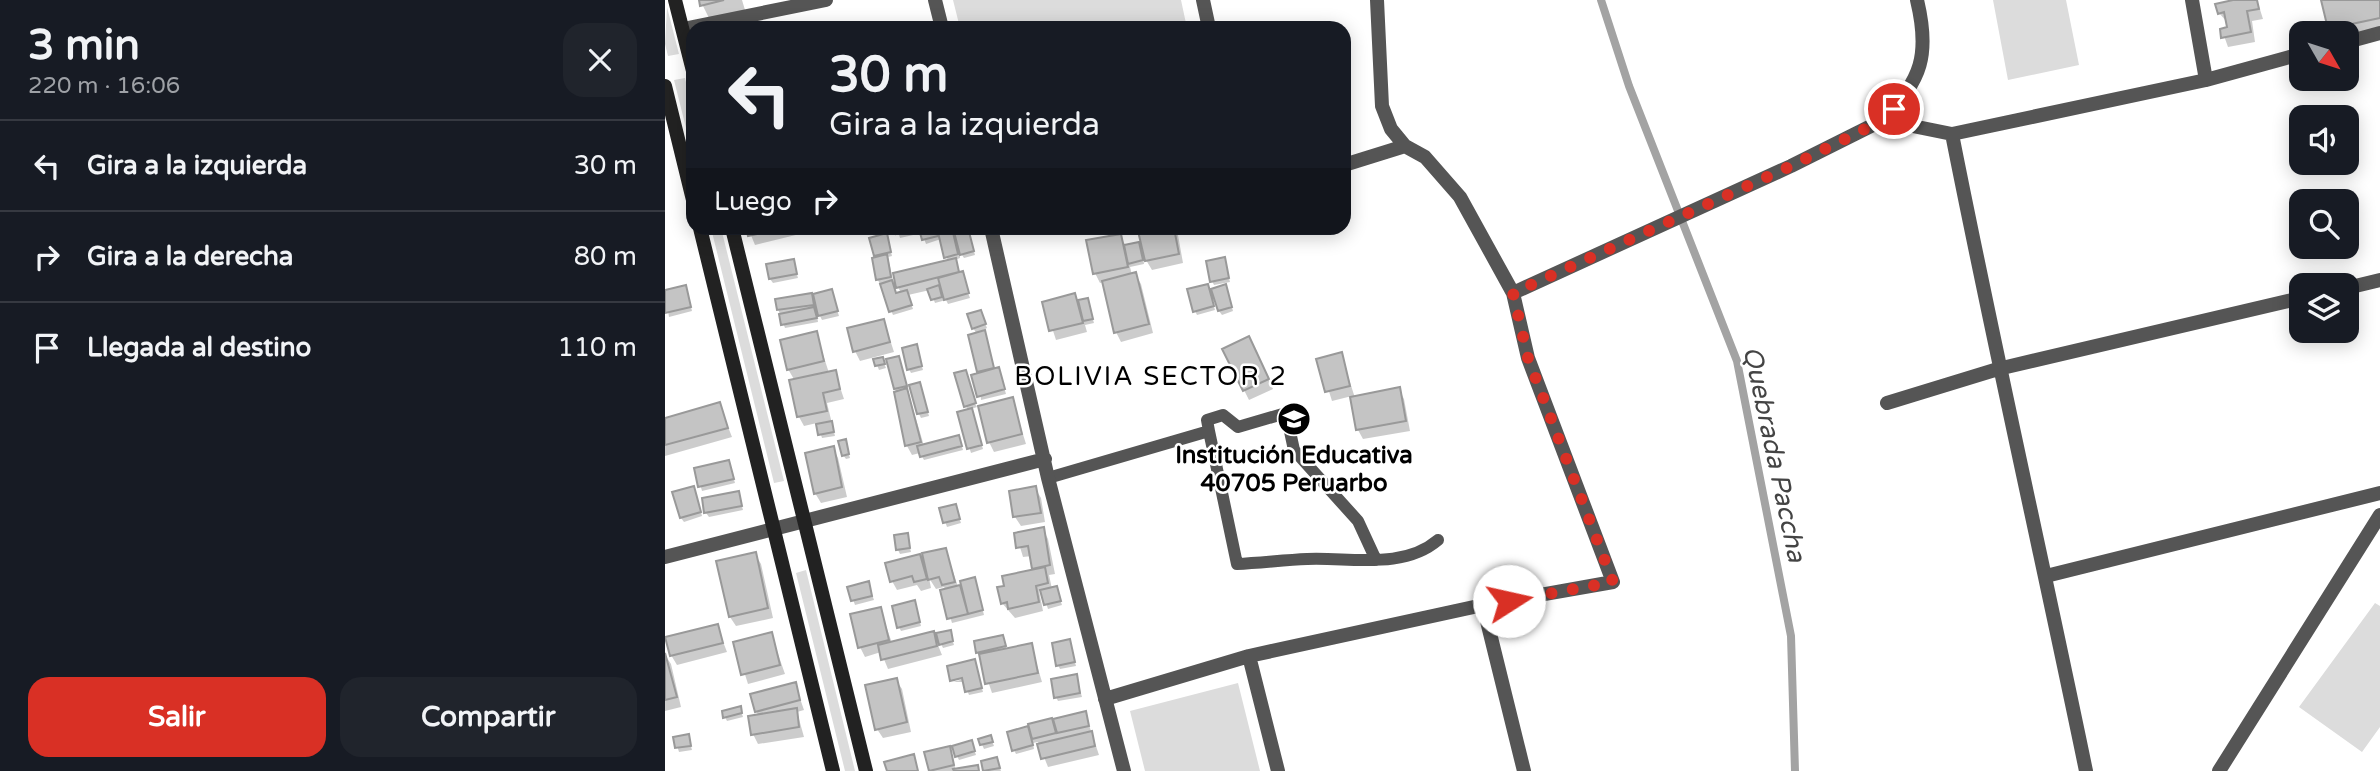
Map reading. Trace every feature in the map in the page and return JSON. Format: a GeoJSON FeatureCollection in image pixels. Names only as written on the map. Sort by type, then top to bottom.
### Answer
{"type":"FeatureCollection","features":[{"type":"Feature","properties":{"kind":"main road"},"geometry":{"type":"LineString","coordinates":[[675,0],[686,42]]}},
{"type":"Feature","properties":{"kind":"main road"},"geometry":{"type":"LineString","coordinates":[[665,86],[686,172]]}},
{"type":"Feature","properties":{"kind":"main road"},"geometry":{"type":"LineString","coordinates":[[702,235],[833,771]]}},
{"type":"Feature","properties":{"kind":"main road"},"geometry":{"type":"LineString","coordinates":[[734,235],[866,771]]}},
{"type":"Feature","properties":{"kind":"street"},"geometry":{"type":"LineString","coordinates":[[722,21],[826,0]]}},
{"type":"Feature","properties":{"kind":"street"},"geometry":{"type":"LineString","coordinates":[[935,0],[940,21]]}},
{"type":"Feature","properties":{"kind":"street"},"geometry":{"type":"LineString","coordinates":[[1203,0],[1208,21]]}},
{"type":"Feature","properties":{"kind":"street"},"geometry":{"type":"LineString","coordinates":[[1105,699],[1249,656],[1483,605],[1613,582],[1528,358],[1513,293],[1460,197],[1425,157],[1405,146],[1391,129],[1382,106],[1377,0]]}},
{"type":"Feature","properties":{"kind":"street"},"geometry":{"type":"LineString","coordinates":[[1513,293],[1791,166],[1883,120],[1905,98],[1919,72],[1924,49],[1917,0]]}},
{"type":"Feature","properties":{"kind":"street"},"geometry":{"type":"LineString","coordinates":[[2192,0],[2206,80]]}},
{"type":"Feature","properties":{"kind":"street"},"geometry":{"type":"LineString","coordinates":[[2359,39],[2380,33]]}},
{"type":"Feature","properties":{"kind":"street"},"geometry":{"type":"LineString","coordinates":[[1883,120],[1952,134],[2206,80],[2289,57]]}},
{"type":"Feature","properties":{"kind":"street"},"geometry":{"type":"LineString","coordinates":[[1952,134],[1998,369],[2046,576],[2086,771]]}},
{"type":"Feature","properties":{"kind":"street"},"geometry":{"type":"LineString","coordinates":[[1351,163],[1405,146]]}},
{"type":"Feature","properties":{"kind":"street"},"geometry":{"type":"LineString","coordinates":[[993,235],[1048,478],[1124,771]]}},
{"type":"Feature","properties":{"kind":"street"},"geometry":{"type":"LineString","coordinates":[[2359,285],[2380,280]]}},
{"type":"Feature","properties":{"kind":"street"},"geometry":{"type":"LineString","coordinates":[[1887,403],[1998,369],[2289,301]]}},
{"type":"Feature","properties":{"kind":"street"},"geometry":{"type":"LineString","coordinates":[[665,557],[775,531],[1045,459]]}},
{"type":"Feature","properties":{"kind":"street"},"geometry":{"type":"LineString","coordinates":[[2046,576],[2380,493]]}},
{"type":"Feature","properties":{"kind":"street"},"geometry":{"type":"LineString","coordinates":[[2219,771],[2380,515]]}},
{"type":"Feature","properties":{"kind":"street"},"geometry":{"type":"LineString","coordinates":[[1483,605],[1524,771]]}},
{"type":"Feature","properties":{"kind":"street"},"geometry":{"type":"LineString","coordinates":[[1249,656],[1279,771]]}},
{"type":"Feature","properties":{"kind":"lane"},"geometry":{"type":"LineString","coordinates":[[1376,560],[1358,521],[1294,450],[1286,414],[1238,427],[1223,415],[1207,420],[1237,564],[1309,559],[1376,560],[1408,556],[1427,549],[1438,540]]}},
{"type":"Feature","properties":{"kind":"lane"},"geometry":{"type":"LineString","coordinates":[[1048,478],[1209,431]]}},
{"type":"Feature","properties":{"kind":"shaded area"},"geometry":{"type":"Polygon","coordinates":[[[953,0],[1181,0],[1186,21],[958,21],[953,0]]]}},
{"type":"Feature","properties":{"kind":"shaded area"},"geometry":{"type":"Polygon","coordinates":[[[1993,0],[2066,0],[2079,65],[2008,80],[1993,0]]]}},
{"type":"Feature","properties":{"kind":"shaded area"},"geometry":{"type":"Polygon","coordinates":[[[667,7],[679,54],[668,56],[665,44],[667,7]]]}},
{"type":"Feature","properties":{"kind":"shaded area"},"geometry":{"type":"Polygon","coordinates":[[[685,78],[686,128],[674,80],[685,78]]]}},
{"type":"Feature","properties":{"kind":"shaded area"},"geometry":{"type":"Polygon","coordinates":[[[713,235],[723,235],[784,481],[774,483],[713,235]]]}},
{"type":"Feature","properties":{"kind":"shaded area"},"geometry":{"type":"Polygon","coordinates":[[[806,570],[855,771],[845,771],[796,573],[806,570]]]}},
{"type":"Feature","properties":{"kind":"shaded area"},"geometry":{"type":"Polygon","coordinates":[[[2375,603],[2380,606],[2380,727],[2362,752],[2299,707],[2375,603]]]}},
{"type":"Feature","properties":{"kind":"shaded area"},"geometry":{"type":"Polygon","coordinates":[[[1238,683],[1260,771],[1145,771],[1130,711],[1238,683]]]}},
{"type":"Feature","properties":{"kind":"building"},"geometry":{"type":"Polygon","coordinates":[[[699,0],[724,0],[700,6],[699,0]]]}},
{"type":"Feature","properties":{"kind":"building"},"geometry":{"type":"Polygon","coordinates":[[[2233,0],[2257,0],[2259,9],[2247,11],[2251,32],[2221,38],[2220,29],[2227,27],[2224,12],[2218,14],[2215,4],[2233,0]]]}},
{"type":"Feature","properties":{"kind":"building"},"geometry":{"type":"Polygon","coordinates":[[[2321,0],[2380,0],[2380,18],[2359,22],[2326,21],[2321,0]]]}},
{"type":"Feature","properties":{"kind":"building"},"geometry":{"type":"Polygon","coordinates":[[[887,235],[891,252],[874,256],[869,238],[887,235]]]}},
{"type":"Feature","properties":{"kind":"building"},"geometry":{"type":"Polygon","coordinates":[[[921,235],[938,235],[938,236],[922,240],[921,235]]]}},
{"type":"Feature","properties":{"kind":"building"},"geometry":{"type":"Polygon","coordinates":[[[939,235],[954,235],[958,254],[944,258],[939,235]]]}},
{"type":"Feature","properties":{"kind":"building"},"geometry":{"type":"Polygon","coordinates":[[[955,235],[970,235],[974,251],[960,255],[955,235]]]}},
{"type":"Feature","properties":{"kind":"building"},"geometry":{"type":"Polygon","coordinates":[[[1121,235],[1128,267],[1093,274],[1086,240],[1121,235]]]}},
{"type":"Feature","properties":{"kind":"building"},"geometry":{"type":"Polygon","coordinates":[[[1139,235],[1175,235],[1179,254],[1145,261],[1139,235]]]}},
{"type":"Feature","properties":{"kind":"building"},"geometry":{"type":"Polygon","coordinates":[[[1139,242],[1143,260],[1128,264],[1124,245],[1139,242]]]}},
{"type":"Feature","properties":{"kind":"building"},"geometry":{"type":"Polygon","coordinates":[[[887,254],[891,277],[876,280],[872,258],[887,254]]]}},
{"type":"Feature","properties":{"kind":"building"},"geometry":{"type":"Polygon","coordinates":[[[1225,257],[1229,278],[1210,282],[1206,261],[1225,257]]]}},
{"type":"Feature","properties":{"kind":"building"},"geometry":{"type":"Polygon","coordinates":[[[956,258],[959,272],[896,288],[893,273],[956,258]]]}},
{"type":"Feature","properties":{"kind":"building"},"geometry":{"type":"Polygon","coordinates":[[[794,259],[797,274],[769,279],[766,264],[794,259]]]}},
{"type":"Feature","properties":{"kind":"building"},"geometry":{"type":"Polygon","coordinates":[[[963,271],[969,293],[944,300],[938,278],[963,271]]]}},
{"type":"Feature","properties":{"kind":"building"},"geometry":{"type":"Polygon","coordinates":[[[1136,272],[1149,324],[1114,333],[1102,281],[1136,272]]]}},
{"type":"Feature","properties":{"kind":"building"},"geometry":{"type":"Polygon","coordinates":[[[892,280],[896,293],[907,290],[912,305],[889,312],[880,284],[892,280]]]}},
{"type":"Feature","properties":{"kind":"building"},"geometry":{"type":"Polygon","coordinates":[[[1208,284],[1214,306],[1193,312],[1187,289],[1208,284]]]}},
{"type":"Feature","properties":{"kind":"building"},"geometry":{"type":"Polygon","coordinates":[[[1226,284],[1232,307],[1218,311],[1211,289],[1226,284]]]}},
{"type":"Feature","properties":{"kind":"building"},"geometry":{"type":"Polygon","coordinates":[[[686,285],[691,307],[665,313],[665,290],[686,285]]]}},
{"type":"Feature","properties":{"kind":"building"},"geometry":{"type":"Polygon","coordinates":[[[939,285],[942,297],[931,300],[927,289],[939,285]]]}},
{"type":"Feature","properties":{"kind":"building"},"geometry":{"type":"Polygon","coordinates":[[[832,289],[838,311],[818,316],[813,294],[832,289]]]}},
{"type":"Feature","properties":{"kind":"building"},"geometry":{"type":"Polygon","coordinates":[[[812,293],[814,305],[777,310],[775,299],[812,293]]]}},
{"type":"Feature","properties":{"kind":"building"},"geometry":{"type":"Polygon","coordinates":[[[1075,293],[1083,323],[1049,331],[1042,302],[1075,293]]]}},
{"type":"Feature","properties":{"kind":"building"},"geometry":{"type":"Polygon","coordinates":[[[1088,298],[1093,319],[1083,321],[1078,300],[1088,298]]]}},
{"type":"Feature","properties":{"kind":"building"},"geometry":{"type":"Polygon","coordinates":[[[814,307],[817,318],[781,325],[779,314],[814,307]]]}},
{"type":"Feature","properties":{"kind":"building"},"geometry":{"type":"Polygon","coordinates":[[[981,310],[986,324],[972,329],[967,314],[981,310]]]}},
{"type":"Feature","properties":{"kind":"building"},"geometry":{"type":"Polygon","coordinates":[[[884,319],[890,342],[853,352],[847,328],[884,319]]]}},
{"type":"Feature","properties":{"kind":"building"},"geometry":{"type":"Polygon","coordinates":[[[985,330],[994,368],[977,372],[968,335],[985,330]]]}},
{"type":"Feature","properties":{"kind":"building"},"geometry":{"type":"Polygon","coordinates":[[[817,331],[824,361],[787,370],[780,340],[817,331]]]}},
{"type":"Feature","properties":{"kind":"building"},"geometry":{"type":"Polygon","coordinates":[[[1249,336],[1269,379],[1243,391],[1222,349],[1249,336]]]}},
{"type":"Feature","properties":{"kind":"building"},"geometry":{"type":"Polygon","coordinates":[[[917,344],[922,366],[907,370],[902,348],[917,344]]]}},
{"type":"Feature","properties":{"kind":"building"},"geometry":{"type":"Polygon","coordinates":[[[1342,352],[1350,386],[1325,392],[1316,359],[1342,352]]]}},
{"type":"Feature","properties":{"kind":"building"},"geometry":{"type":"Polygon","coordinates":[[[899,356],[907,386],[894,389],[886,359],[899,356]]]}},
{"type":"Feature","properties":{"kind":"building"},"geometry":{"type":"Polygon","coordinates":[[[883,357],[885,364],[875,366],[873,359],[883,357]]]}},
{"type":"Feature","properties":{"kind":"building"},"geometry":{"type":"Polygon","coordinates":[[[999,367],[1005,389],[977,397],[971,375],[999,367]]]}},
{"type":"Feature","properties":{"kind":"building"},"geometry":{"type":"Polygon","coordinates":[[[836,370],[840,389],[823,393],[827,411],[797,417],[789,380],[836,370]]]}},
{"type":"Feature","properties":{"kind":"building"},"geometry":{"type":"Polygon","coordinates":[[[966,370],[976,403],[964,407],[954,373],[966,370]]]}},
{"type":"Feature","properties":{"kind":"building"},"geometry":{"type":"Polygon","coordinates":[[[920,382],[928,412],[917,414],[909,385],[920,382]]]}},
{"type":"Feature","properties":{"kind":"building"},"geometry":{"type":"Polygon","coordinates":[[[1400,387],[1406,421],[1356,430],[1350,397],[1400,387]]]}},
{"type":"Feature","properties":{"kind":"building"},"geometry":{"type":"Polygon","coordinates":[[[907,388],[921,442],[905,446],[894,392],[907,388]]]}},
{"type":"Feature","properties":{"kind":"building"},"geometry":{"type":"Polygon","coordinates":[[[1013,397],[1022,434],[987,443],[978,406],[1013,397]]]}},
{"type":"Feature","properties":{"kind":"building"},"geometry":{"type":"Polygon","coordinates":[[[720,402],[728,428],[665,445],[665,418],[720,402]]]}},
{"type":"Feature","properties":{"kind":"building"},"geometry":{"type":"Polygon","coordinates":[[[972,408],[982,445],[967,449],[957,412],[972,408]]]}},
{"type":"Feature","properties":{"kind":"building"},"geometry":{"type":"Polygon","coordinates":[[[832,421],[834,432],[818,435],[816,424],[832,421]]]}},
{"type":"Feature","properties":{"kind":"building"},"geometry":{"type":"Polygon","coordinates":[[[959,435],[962,446],[920,457],[917,446],[959,435]]]}},
{"type":"Feature","properties":{"kind":"building"},"geometry":{"type":"Polygon","coordinates":[[[846,439],[849,454],[842,456],[838,441],[846,439]]]}},
{"type":"Feature","properties":{"kind":"building"},"geometry":{"type":"Polygon","coordinates":[[[834,446],[842,487],[814,494],[805,453],[834,446]]]}},
{"type":"Feature","properties":{"kind":"building"},"geometry":{"type":"Polygon","coordinates":[[[729,460],[734,479],[698,487],[694,468],[729,460]]]}},
{"type":"Feature","properties":{"kind":"building"},"geometry":{"type":"Polygon","coordinates":[[[694,486],[701,512],[680,518],[672,492],[694,486]]]}},
{"type":"Feature","properties":{"kind":"building"},"geometry":{"type":"Polygon","coordinates":[[[1036,486],[1041,513],[1013,517],[1009,491],[1036,486]]]}},
{"type":"Feature","properties":{"kind":"building"},"geometry":{"type":"Polygon","coordinates":[[[739,491],[742,506],[704,513],[702,498],[739,491]]]}},
{"type":"Feature","properties":{"kind":"building"},"geometry":{"type":"Polygon","coordinates":[[[956,504],[960,519],[943,523],[939,508],[956,504]]]}},
{"type":"Feature","properties":{"kind":"building"},"geometry":{"type":"Polygon","coordinates":[[[1044,527],[1050,565],[1032,569],[1028,546],[1016,548],[1014,533],[1044,527]]]}},
{"type":"Feature","properties":{"kind":"building"},"geometry":{"type":"Polygon","coordinates":[[[908,533],[910,548],[896,550],[894,535],[908,533]]]}},
{"type":"Feature","properties":{"kind":"building"},"geometry":{"type":"Polygon","coordinates":[[[946,548],[955,582],[942,585],[939,577],[928,580],[922,553],[946,548]]]}},
{"type":"Feature","properties":{"kind":"building"},"geometry":{"type":"Polygon","coordinates":[[[756,552],[768,608],[729,617],[716,561],[756,552]]]}},
{"type":"Feature","properties":{"kind":"building"},"geometry":{"type":"Polygon","coordinates":[[[920,554],[927,579],[914,582],[912,576],[890,582],[885,563],[920,554]]]}},
{"type":"Feature","properties":{"kind":"building"},"geometry":{"type":"Polygon","coordinates":[[[1045,567],[1048,583],[1036,586],[1039,602],[1008,609],[1007,602],[1001,604],[997,587],[1004,586],[1002,576],[1045,567]]]}},
{"type":"Feature","properties":{"kind":"building"},"geometry":{"type":"Polygon","coordinates":[[[975,577],[983,610],[968,614],[960,581],[975,577]]]}},
{"type":"Feature","properties":{"kind":"building"},"geometry":{"type":"Polygon","coordinates":[[[869,581],[872,596],[851,601],[847,587],[869,581]]]}},
{"type":"Feature","properties":{"kind":"building"},"geometry":{"type":"Polygon","coordinates":[[[960,585],[968,614],[947,619],[940,590],[960,585]]]}},
{"type":"Feature","properties":{"kind":"building"},"geometry":{"type":"Polygon","coordinates":[[[1057,586],[1061,601],[1044,605],[1040,590],[1057,586]]]}},
{"type":"Feature","properties":{"kind":"building"},"geometry":{"type":"Polygon","coordinates":[[[915,600],[920,622],[897,628],[892,606],[915,600]]]}},
{"type":"Feature","properties":{"kind":"building"},"geometry":{"type":"Polygon","coordinates":[[[881,607],[889,640],[858,648],[850,614],[881,607]]]}},
{"type":"Feature","properties":{"kind":"building"},"geometry":{"type":"Polygon","coordinates":[[[718,624],[723,643],[670,656],[665,637],[718,624]]]}},
{"type":"Feature","properties":{"kind":"building"},"geometry":{"type":"Polygon","coordinates":[[[951,630],[953,641],[939,645],[936,633],[951,630]]]}},
{"type":"Feature","properties":{"kind":"building"},"geometry":{"type":"Polygon","coordinates":[[[934,631],[937,646],[881,660],[878,645],[934,631]]]}},
{"type":"Feature","properties":{"kind":"building"},"geometry":{"type":"Polygon","coordinates":[[[772,632],[780,665],[741,675],[733,642],[772,632]]]}},
{"type":"Feature","properties":{"kind":"building"},"geometry":{"type":"Polygon","coordinates":[[[1003,635],[1006,646],[976,653],[974,641],[1003,635]]]}},
{"type":"Feature","properties":{"kind":"building"},"geometry":{"type":"Polygon","coordinates":[[[1070,639],[1075,662],[1056,666],[1052,643],[1070,639]]]}},
{"type":"Feature","properties":{"kind":"building"},"geometry":{"type":"Polygon","coordinates":[[[1032,643],[1038,673],[985,684],[979,654],[1032,643]]]}},
{"type":"Feature","properties":{"kind":"building"},"geometry":{"type":"Polygon","coordinates":[[[665,653],[677,697],[665,700],[665,653]]]}},
{"type":"Feature","properties":{"kind":"building"},"geometry":{"type":"Polygon","coordinates":[[[975,659],[982,688],[965,692],[962,678],[950,681],[947,666],[975,659]]]}},
{"type":"Feature","properties":{"kind":"building"},"geometry":{"type":"Polygon","coordinates":[[[1077,674],[1080,693],[1054,698],[1051,679],[1077,674]]]}},
{"type":"Feature","properties":{"kind":"building"},"geometry":{"type":"Polygon","coordinates":[[[897,678],[907,722],[875,730],[865,685],[897,678]]]}},
{"type":"Feature","properties":{"kind":"building"},"geometry":{"type":"Polygon","coordinates":[[[796,682],[800,700],[755,712],[750,694],[796,682]]]}},
{"type":"Feature","properties":{"kind":"building"},"geometry":{"type":"Polygon","coordinates":[[[741,706],[742,713],[723,718],[722,711],[741,706]]]}},
{"type":"Feature","properties":{"kind":"building"},"geometry":{"type":"Polygon","coordinates":[[[797,708],[799,727],[751,735],[748,716],[797,708]]]}},
{"type":"Feature","properties":{"kind":"building"},"geometry":{"type":"Polygon","coordinates":[[[1086,711],[1089,726],[1057,733],[1053,719],[1086,711]]]}},
{"type":"Feature","properties":{"kind":"building"},"geometry":{"type":"Polygon","coordinates":[[[1052,718],[1056,733],[1032,739],[1028,724],[1052,718]]]}},
{"type":"Feature","properties":{"kind":"building"},"geometry":{"type":"Polygon","coordinates":[[[1028,726],[1033,745],[1012,751],[1007,732],[1028,726]]]}},
{"type":"Feature","properties":{"kind":"building"},"geometry":{"type":"Polygon","coordinates":[[[1092,731],[1095,746],[1041,759],[1037,744],[1092,731]]]}},
{"type":"Feature","properties":{"kind":"building"},"geometry":{"type":"Polygon","coordinates":[[[689,734],[691,746],[675,748],[673,737],[689,734]]]}},
{"type":"Feature","properties":{"kind":"building"},"geometry":{"type":"Polygon","coordinates":[[[991,735],[993,742],[980,745],[978,739],[991,735]]]}},
{"type":"Feature","properties":{"kind":"building"},"geometry":{"type":"Polygon","coordinates":[[[972,740],[975,751],[955,757],[952,746],[972,740]]]}},
{"type":"Feature","properties":{"kind":"building"},"geometry":{"type":"Polygon","coordinates":[[[950,746],[954,765],[929,771],[924,752],[950,746]]]}},
{"type":"Feature","properties":{"kind":"building"},"geometry":{"type":"Polygon","coordinates":[[[914,754],[918,771],[887,771],[884,762],[914,754]]]}},
{"type":"Feature","properties":{"kind":"building"},"geometry":{"type":"Polygon","coordinates":[[[997,757],[1000,768],[983,771],[981,761],[997,757]]]}},
{"type":"Feature","properties":{"kind":"building"},"geometry":{"type":"Polygon","coordinates":[[[978,765],[979,771],[953,769],[978,765]]]}},
{"type":"Feature","properties":{"kind":"waterway","name":"Quebrada Paccha"},"geometry":{"type":"LineString","coordinates":[[1601,0],[1629,86],[1737,361],[1791,636],[1795,771]]}},
{"type":"Feature","properties":{"kind":"place","name":"Institución Educativa 40705 Peruarbo"},"geometry":{"type":"Point","coordinates":[1294,419]}},
{"type":"Feature","properties":{"kind":"district","name":"BOLIVIA SECTOR 2"},"geometry":{"type":"Point","coordinates":[1151,376]}},
{"type":"Feature","properties":{"kind":"route"},"geometry":{"type":"LineString","coordinates":[[1509,601],[1613,582],[1528,358],[1513,293],[1791,166],[1883,120],[1894,109]]}}]}
